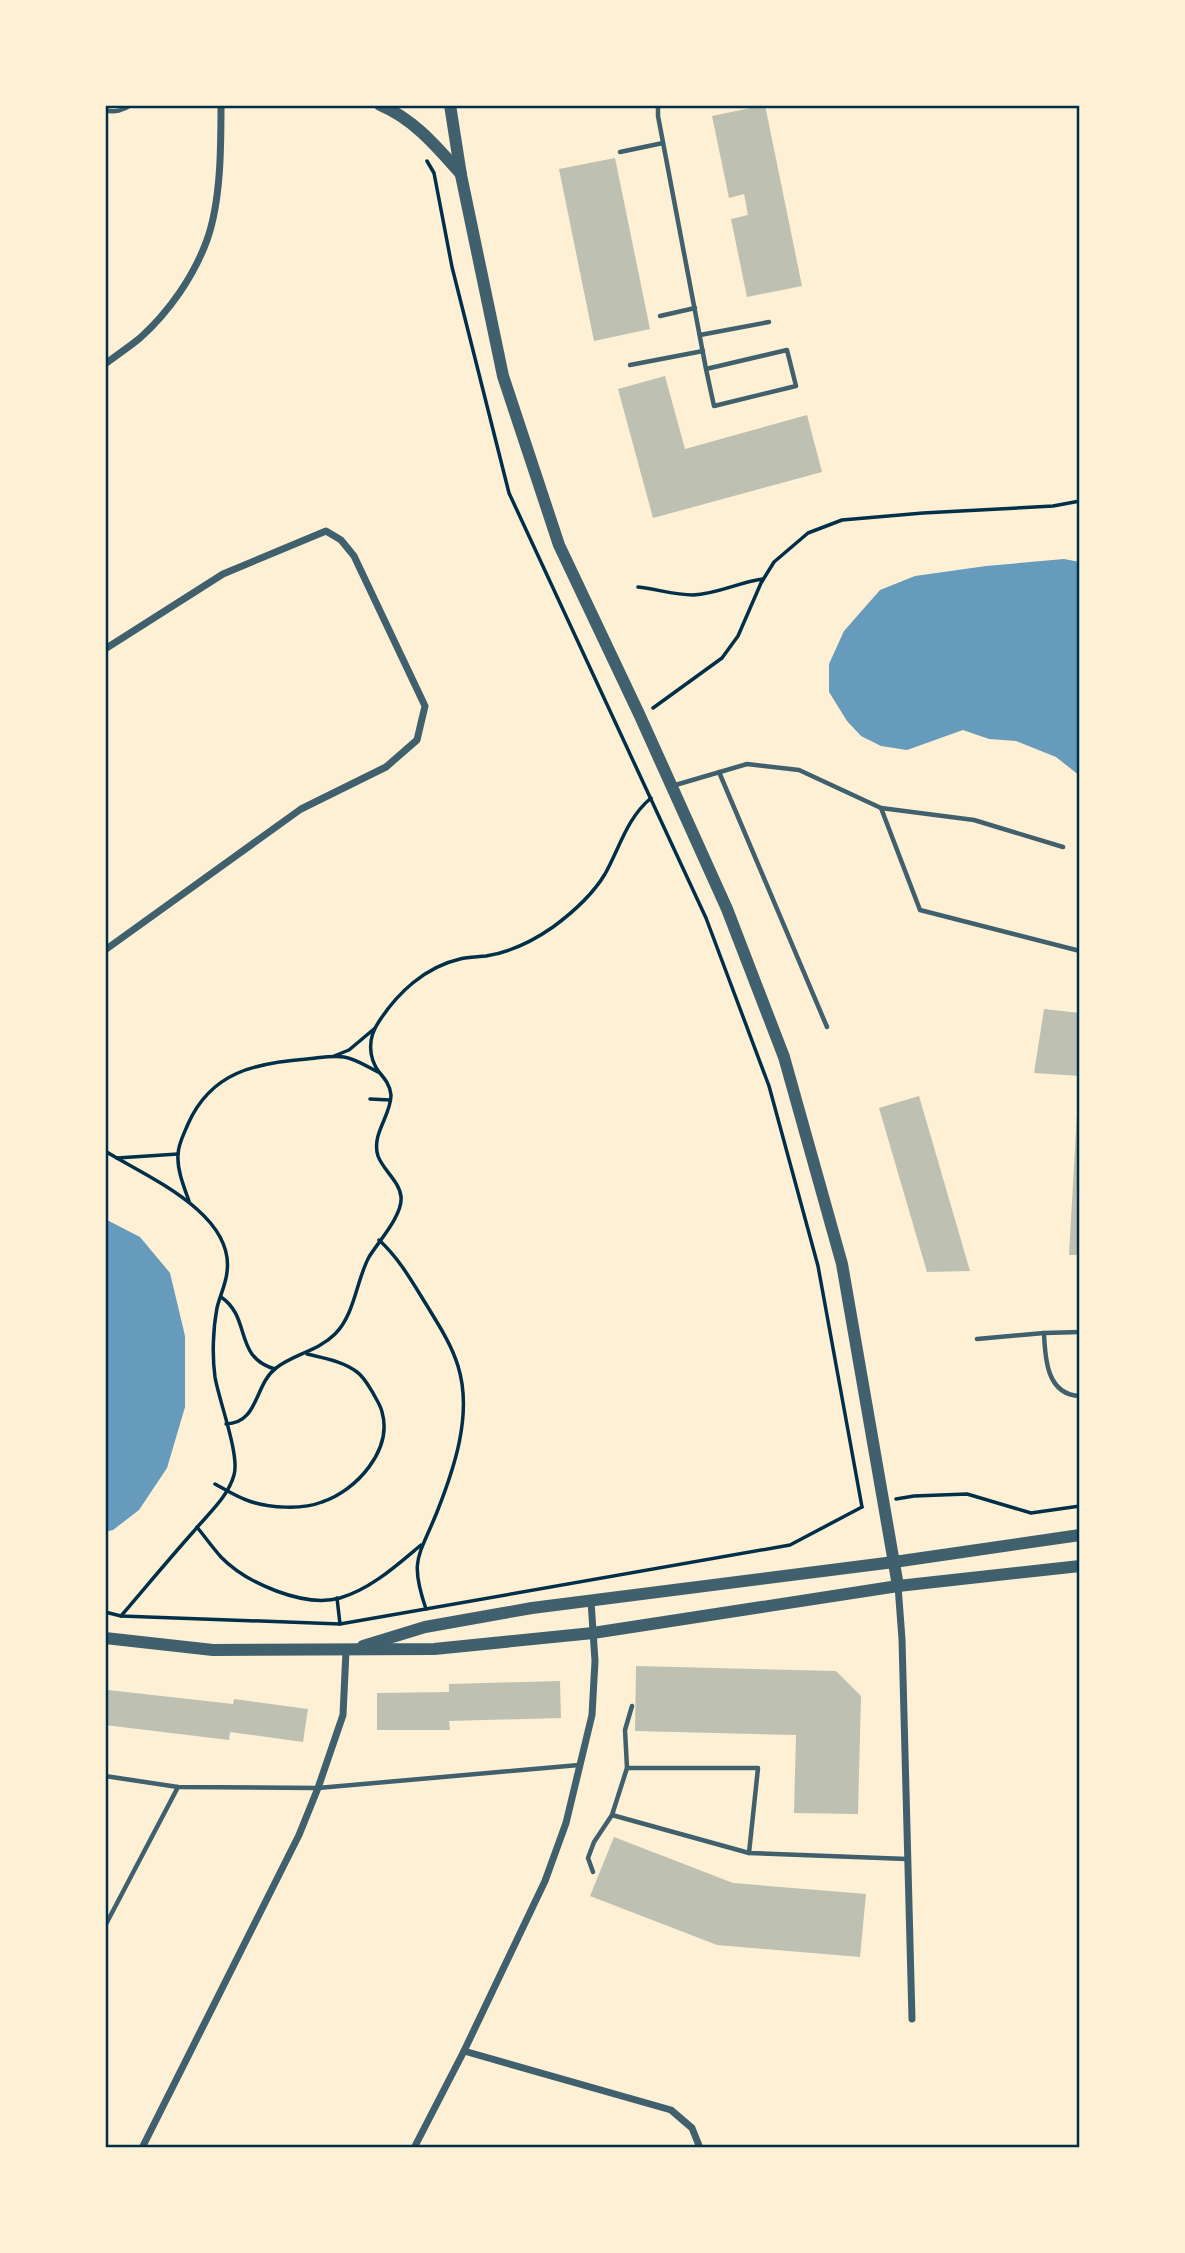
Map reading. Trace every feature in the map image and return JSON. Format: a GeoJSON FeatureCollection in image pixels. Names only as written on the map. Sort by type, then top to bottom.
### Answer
{"type":"FeatureCollection","features":[{"type":"Feature","properties":{"kind":"street"},"geometry":{"type":"LineString","coordinates":[[105,363],[140,338],[164,312],[192,271],[208,239],[216,199],[221,105]]}},
{"type":"Feature","properties":{"kind":"street"},"geometry":{"type":"LineString","coordinates":[[380,105],[391,109],[425,134],[461,175]]}},
{"type":"Feature","properties":{"kind":"street"},"geometry":{"type":"LineString","coordinates":[[450,105],[461,175],[503,376],[559,545],[727,909],[784,1057],[842,1264],[898,1586],[902,1639],[912,2020]]}},
{"type":"Feature","properties":{"kind":"street"},"geometry":{"type":"LineString","coordinates":[[105,649],[223,574],[326,531],[341,540],[355,555],[425,706],[417,740],[386,767],[301,809],[105,950]]}},
{"type":"Feature","properties":{"kind":"street"},"geometry":{"type":"LineString","coordinates":[[346,1651],[425,1627],[532,1608],[894,1562],[1080,1535]]}},
{"type":"Feature","properties":{"kind":"street"},"geometry":{"type":"LineString","coordinates":[[105,1639],[213,1650],[434,1649],[593,1633],[898,1586],[1080,1566]]}},
{"type":"Feature","properties":{"kind":"street"},"geometry":{"type":"LineString","coordinates":[[414,2148],[545,1881],[566,1823],[592,1715],[595,1661],[591,1601]]}},
{"type":"Feature","properties":{"kind":"street"},"geometry":{"type":"LineString","coordinates":[[142,2148],[299,1835],[343,1715],[346,1651]]}},
{"type":"Feature","properties":{"kind":"street"},"geometry":{"type":"LineString","coordinates":[[464,2050],[671,2110],[692,2128],[700,2148]]}},
{"type":"Feature","properties":{"kind":"lane"},"geometry":{"type":"LineString","coordinates":[[105,110],[110,112],[126,109],[131,105]]}},
{"type":"Feature","properties":{"kind":"lane"},"geometry":{"type":"LineString","coordinates":[[658,105],[663,143],[706,369],[714,407],[796,386],[787,350],[706,369]]}},
{"type":"Feature","properties":{"kind":"lane"},"geometry":{"type":"LineString","coordinates":[[620,152],[663,143]]}},
{"type":"Feature","properties":{"kind":"lane"},"geometry":{"type":"LineString","coordinates":[[660,316],[695,308]]}},
{"type":"Feature","properties":{"kind":"lane"},"geometry":{"type":"LineString","coordinates":[[700,335],[769,322]]}},
{"type":"Feature","properties":{"kind":"lane"},"geometry":{"type":"LineString","coordinates":[[630,365],[703,351]]}},
{"type":"Feature","properties":{"kind":"lane"},"geometry":{"type":"LineString","coordinates":[[671,786],[747,764],[799,770],[881,808],[974,820],[1063,847]]}},
{"type":"Feature","properties":{"kind":"lane"},"geometry":{"type":"LineString","coordinates":[[719,772],[827,1027]]}},
{"type":"Feature","properties":{"kind":"lane"},"geometry":{"type":"LineString","coordinates":[[881,808],[920,910],[1080,951]]}},
{"type":"Feature","properties":{"kind":"lane"},"geometry":{"type":"LineString","coordinates":[[977,1339],[1080,1332]]}},
{"type":"Feature","properties":{"kind":"lane"},"geometry":{"type":"LineString","coordinates":[[1044,1333],[1045,1355],[1052,1381],[1063,1393],[1080,1396]]}},
{"type":"Feature","properties":{"kind":"lane"},"geometry":{"type":"LineString","coordinates":[[593,1872],[588,1858],[594,1842],[612,1815],[627,1768],[625,1730],[632,1706]]}},
{"type":"Feature","properties":{"kind":"lane"},"geometry":{"type":"LineString","coordinates":[[105,1776],[178,1787],[318,1788],[579,1766]]}},
{"type":"Feature","properties":{"kind":"lane"},"geometry":{"type":"LineString","coordinates":[[627,1768],[758,1768],[748,1853]]}},
{"type":"Feature","properties":{"kind":"lane"},"geometry":{"type":"LineString","coordinates":[[105,1926],[178,1787]]}},
{"type":"Feature","properties":{"kind":"lane"},"geometry":{"type":"LineString","coordinates":[[612,1815],[748,1853],[907,1859]]}},
{"type":"Feature","properties":{"kind":"path"},"geometry":{"type":"LineString","coordinates":[[425,158],[435,173],[453,267],[509,493],[706,918],[769,1086],[818,1265],[862,1507]]}},
{"type":"Feature","properties":{"kind":"path"},"geometry":{"type":"LineString","coordinates":[[640,716],[722,658],[738,636],[763,579],[774,562],[808,533],[842,520],[1053,506],[1080,501]]}},
{"type":"Feature","properties":{"kind":"path"},"geometry":{"type":"LineString","coordinates":[[638,587],[691,595],[721,591],[746,581],[763,579]]}},
{"type":"Feature","properties":{"kind":"path"},"geometry":{"type":"LineString","coordinates":[[226,1424],[235,1424],[245,1419],[275,1368],[325,1343],[337,1332],[346,1318],[366,1262],[395,1217],[401,1197],[378,1156],[377,1145],[391,1092],[372,1057],[370,1040],[389,1007],[419,977],[459,959],[489,956],[518,947],[532,941],[567,917],[604,875],[634,816],[651,798]]}},
{"type":"Feature","properties":{"kind":"path"},"geometry":{"type":"LineString","coordinates":[[332,1056],[348,1050],[375,1028]]}},
{"type":"Feature","properties":{"kind":"path"},"geometry":{"type":"LineString","coordinates":[[189,1201],[178,1154],[191,1118],[207,1094],[219,1083],[256,1066],[332,1056],[346,1057],[380,1073]]}},
{"type":"Feature","properties":{"kind":"path"},"geometry":{"type":"LineString","coordinates":[[370,1099],[390,1100]]}},
{"type":"Feature","properties":{"kind":"path"},"geometry":{"type":"LineString","coordinates":[[105,1151],[189,1201],[216,1231],[223,1244],[228,1269],[217,1308],[215,1374],[236,1461],[234,1477],[215,1507],[121,1616]]}},
{"type":"Feature","properties":{"kind":"path"},"geometry":{"type":"LineString","coordinates":[[116,1158],[178,1154]]}},
{"type":"Feature","properties":{"kind":"path"},"geometry":{"type":"LineString","coordinates":[[379,1240],[402,1266],[433,1316],[450,1346],[462,1385],[462,1420],[458,1450],[436,1513],[417,1555],[417,1572],[426,1609]]}},
{"type":"Feature","properties":{"kind":"path"},"geometry":{"type":"LineString","coordinates":[[221,1297],[235,1309],[251,1353],[265,1366],[275,1368]]}},
{"type":"Feature","properties":{"kind":"path"},"geometry":{"type":"LineString","coordinates":[[215,1484],[251,1502],[303,1506],[321,1503],[342,1493],[367,1471],[382,1439],[382,1411],[365,1380],[356,1371],[341,1363],[305,1354]]}},
{"type":"Feature","properties":{"kind":"path"},"geometry":{"type":"LineString","coordinates":[[105,1612],[121,1616],[340,1624],[790,1545],[862,1507],[914,1496],[967,1494],[1031,1513],[1080,1506]]}},
{"type":"Feature","properties":{"kind":"path"},"geometry":{"type":"LineString","coordinates":[[197,1527],[222,1558],[239,1572],[301,1599],[337,1598],[364,1587],[422,1544]]}},
{"type":"Feature","properties":{"kind":"path"},"geometry":{"type":"LineString","coordinates":[[337,1598],[340,1624]]}},
{"type":"Feature","properties":{"kind":"water"},"geometry":{"type":"Polygon","coordinates":[[[1064,559],[1080,562],[1080,776],[1056,757],[1016,741],[989,739],[963,730],[907,750],[881,746],[861,736],[847,721],[829,692],[829,664],[844,631],[880,590],[915,576],[1064,559]]]}},
{"type":"Feature","properties":{"kind":"water"},"geometry":{"type":"Polygon","coordinates":[[[105,1219],[140,1237],[170,1273],[185,1336],[185,1407],[167,1468],[139,1510],[113,1530],[105,1532],[105,1219]]]}},
{"type":"Feature","properties":{"kind":"building"},"geometry":{"type":"Polygon","coordinates":[[[765,105],[802,286],[747,297],[731,219],[748,215],[744,194],[729,198],[712,116],[765,105]]]}},
{"type":"Feature","properties":{"kind":"building"},"geometry":{"type":"Polygon","coordinates":[[[615,158],[650,329],[594,341],[559,169],[615,158]]]}},
{"type":"Feature","properties":{"kind":"building"},"geometry":{"type":"Polygon","coordinates":[[[665,376],[685,449],[807,415],[822,472],[653,518],[618,389],[665,376]]]}},
{"type":"Feature","properties":{"kind":"building"},"geometry":{"type":"Polygon","coordinates":[[[1044,1009],[1080,1013],[1080,1076],[1034,1073],[1044,1009]]]}},
{"type":"Feature","properties":{"kind":"building"},"geometry":{"type":"Polygon","coordinates":[[[1078,1095],[1080,1255],[1069,1255],[1078,1095]]]}},
{"type":"Feature","properties":{"kind":"building"},"geometry":{"type":"Polygon","coordinates":[[[919,1096],[970,1271],[927,1272],[879,1108],[919,1096]]]}},
{"type":"Feature","properties":{"kind":"building"},"geometry":{"type":"Polygon","coordinates":[[[636,1666],[836,1671],[861,1696],[858,1814],[794,1813],[796,1735],[635,1731],[636,1666]]]}},
{"type":"Feature","properties":{"kind":"building"},"geometry":{"type":"Polygon","coordinates":[[[560,1681],[561,1718],[449,1721],[450,1730],[377,1730],[377,1693],[449,1692],[449,1684],[560,1681]]]}},
{"type":"Feature","properties":{"kind":"building"},"geometry":{"type":"Polygon","coordinates":[[[108,1690],[233,1704],[234,1699],[308,1709],[303,1742],[230,1732],[229,1740],[105,1725],[108,1690]]]}},
{"type":"Feature","properties":{"kind":"building"},"geometry":{"type":"Polygon","coordinates":[[[614,1837],[733,1883],[866,1894],[860,1957],[717,1945],[590,1896],[614,1837]]]}}]}
